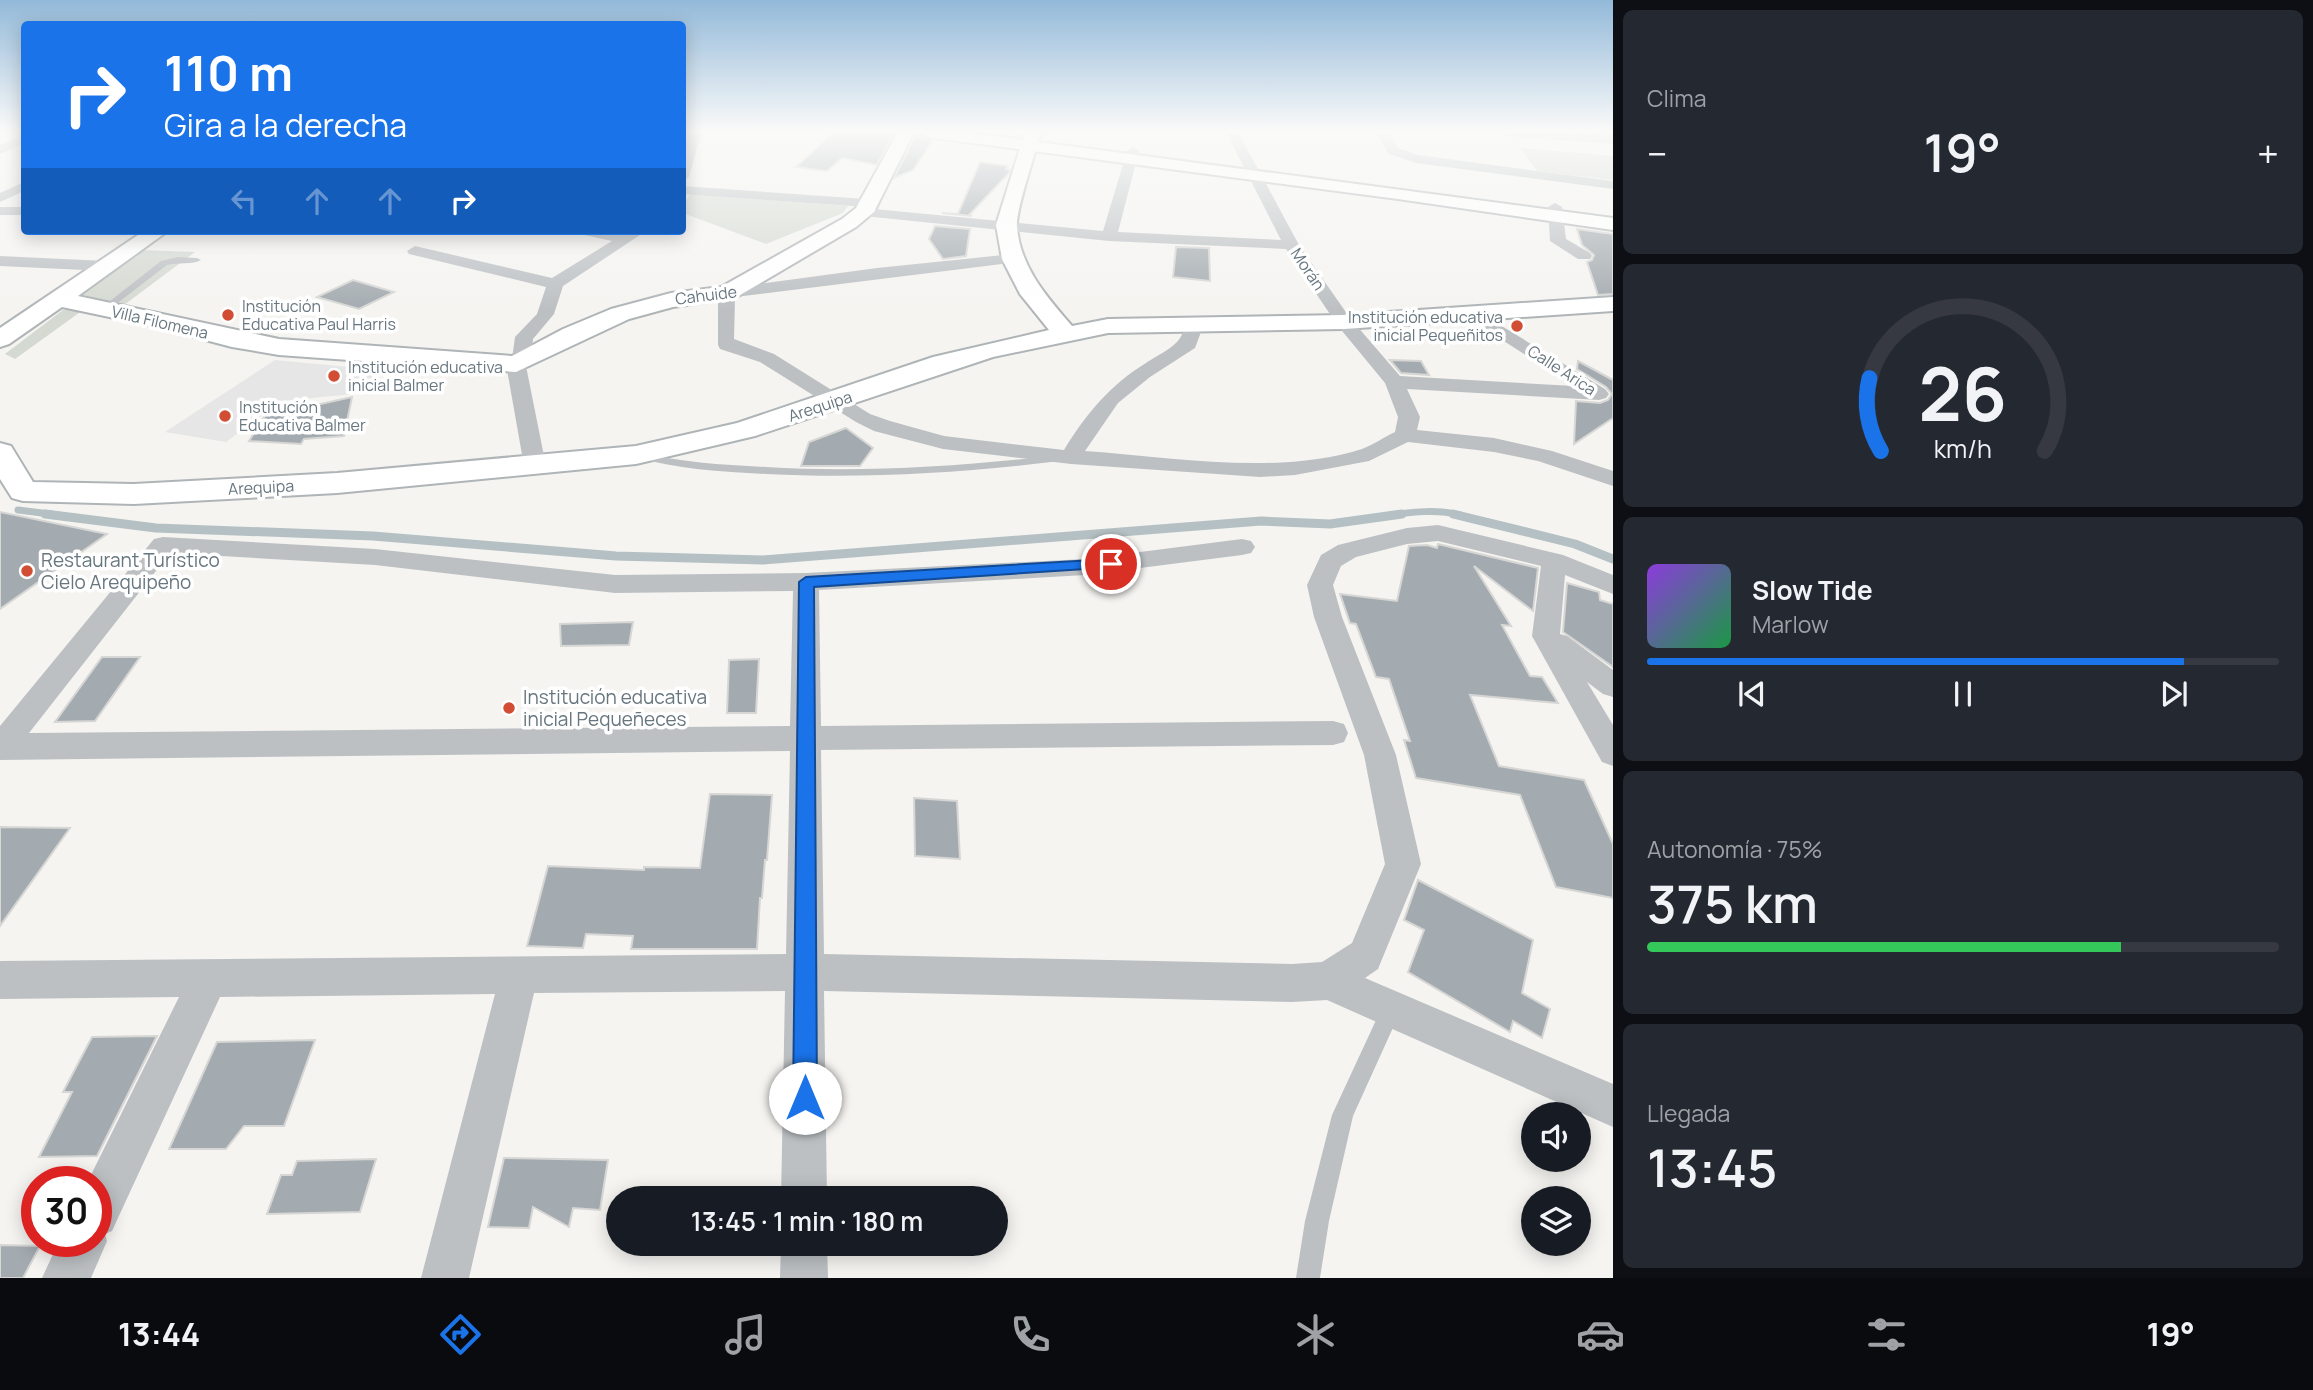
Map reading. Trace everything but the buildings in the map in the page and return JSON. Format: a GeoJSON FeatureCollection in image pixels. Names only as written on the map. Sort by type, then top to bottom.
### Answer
{"type":"FeatureCollection","features":[{"type":"Feature","properties":{"kind":"street"},"geometry":{"type":"LineString","coordinates":[[700,192],[865,207],[1109,236],[1291,245]]}},
{"type":"Feature","properties":{"kind":"street"},"geometry":{"type":"LineString","coordinates":[[873,192],[865,207],[849,223],[727,293],[725,339],[727,345],[768,358],[863,418],[882,426],[932,439],[1071,457],[1217,468],[1295,468],[1368,454],[1405,435],[1494,445],[1544,456],[1613,479]]}},
{"type":"Feature","properties":{"kind":"street"},"geometry":{"type":"LineString","coordinates":[[1016,192],[1006,225],[1013,260],[1032,294],[1065,333]]}},
{"type":"Feature","properties":{"kind":"street"},"geometry":{"type":"LineString","coordinates":[[1109,236],[1121,192]]}},
{"type":"Feature","properties":{"kind":"street","name":"Morán"},"geometry":{"type":"LineString","coordinates":[[1263,192],[1291,245],[1344,322],[1394,382],[1409,418],[1405,435]]}},
{"type":"Feature","properties":{"kind":"street"},"geometry":{"type":"LineString","coordinates":[[1409,192],[1556,211],[1613,215]]}},
{"type":"Feature","properties":{"kind":"street"},"geometry":{"type":"LineString","coordinates":[[0,211],[21,211]]}},
{"type":"Feature","properties":{"kind":"street"},"geometry":{"type":"LineString","coordinates":[[1556,211],[1613,224]]}},
{"type":"Feature","properties":{"kind":"street"},"geometry":{"type":"LineString","coordinates":[[1556,211],[1558,241],[1584,256]]}},
{"type":"Feature","properties":{"kind":"street"},"geometry":{"type":"LineString","coordinates":[[0,340],[152,235]]}},
{"type":"Feature","properties":{"kind":"street"},"geometry":{"type":"LineString","coordinates":[[415,251],[555,284],[632,235]]}},
{"type":"Feature","properties":{"kind":"street","name":"Cahuide"},"geometry":{"type":"LineString","coordinates":[[518,363],[572,334],[620,314],[671,300],[877,273],[1013,260]]}},
{"type":"Feature","properties":{"kind":"street"},"geometry":{"type":"LineString","coordinates":[[0,261],[106,266]]}},
{"type":"Feature","properties":{"kind":"street"},"geometry":{"type":"LineString","coordinates":[[535,467],[518,363],[524,337],[541,323],[555,284]]}},
{"type":"Feature","properties":{"kind":"street","name":"Villa Filomena"},"geometry":{"type":"LineString","coordinates":[[56,299],[154,319],[232,340],[279,347],[518,363]]}},
{"type":"Feature","properties":{"kind":"street","name":"Arequipa"},"geometry":{"type":"LineString","coordinates":[[11,498],[337,484],[535,467],[636,455],[745,430],[942,363],[1065,333],[1108,326],[1344,322],[1477,316],[1613,304]]}},
{"type":"Feature","properties":{"kind":"street","name":"Calle Arica"},"geometry":{"type":"LineString","coordinates":[[1477,316],[1606,398]]}},
{"type":"Feature","properties":{"kind":"street"},"geometry":{"type":"LineString","coordinates":[[1071,457],[1089,427],[1111,399],[1143,373],[1188,344],[1192,332],[1186,324]]}},
{"type":"Feature","properties":{"kind":"street"},"geometry":{"type":"LineString","coordinates":[[1394,382],[1606,398]]}},
{"type":"Feature","properties":{"kind":"street"},"geometry":{"type":"LineString","coordinates":[[0,452],[11,498]]}},
{"type":"Feature","properties":{"kind":"street"},"geometry":{"type":"LineString","coordinates":[[1328,981],[1365,956],[1404,864],[1380,755],[1328,617],[1320,585],[1330,561],[1347,551],[1438,533],[1554,561],[1613,585]]}},
{"type":"Feature","properties":{"kind":"street"},"geometry":{"type":"LineString","coordinates":[[1,747],[163,545],[374,557],[615,584],[806,582],[1085,567],[1242,547]]}},
{"type":"Feature","properties":{"kind":"street"},"geometry":{"type":"LineString","coordinates":[[1554,561],[1546,636],[1613,753]]}},
{"type":"Feature","properties":{"kind":"street"},"geometry":{"type":"LineString","coordinates":[[804,1186],[806,582]]}},
{"type":"Feature","properties":{"kind":"street"},"geometry":{"type":"LineString","coordinates":[[1546,636],[1613,686]]}},
{"type":"Feature","properties":{"kind":"street"},"geometry":{"type":"LineString","coordinates":[[1,747],[1333,733]]}},
{"type":"Feature","properties":{"kind":"street"},"geometry":{"type":"LineString","coordinates":[[0,980],[805,972],[1292,983],[1328,981],[1613,1106]]}},
{"type":"Feature","properties":{"kind":"street"},"geometry":{"type":"LineString","coordinates":[[444,1278],[519,975]]}},
{"type":"Feature","properties":{"kind":"street"},"geometry":{"type":"LineString","coordinates":[[112,1181],[209,978]]}},
{"type":"Feature","properties":{"kind":"street"},"geometry":{"type":"LineString","coordinates":[[804,1256],[804,1278]]}},
{"type":"Feature","properties":{"kind":"street"},"geometry":{"type":"LineString","coordinates":[[66,1278],[76,1257]]}},
{"type":"Feature","properties":{"kind":"lane"},"geometry":{"type":"LineString","coordinates":[[103,309],[164,263],[178,259],[197,260]]}},
{"type":"Feature","properties":{"kind":"lane"},"geometry":{"type":"LineString","coordinates":[[636,455],[668,464],[822,475],[912,472],[1071,457]]}},
{"type":"Feature","properties":{"kind":"lane"},"geometry":{"type":"LineString","coordinates":[[1308,1278],[1317,1221],[1343,1115],[1392,1009]]}},
{"type":"Feature","properties":{"kind":"shaded area"},"geometry":{"type":"Polygon","coordinates":[[[690,194],[848,206],[843,213],[766,244],[686,214],[686,200],[690,194]]]}},
{"type":"Feature","properties":{"kind":"shaded area"},"geometry":{"type":"Polygon","coordinates":[[[141,250],[195,252],[124,305],[75,293],[141,250]]]}},
{"type":"Feature","properties":{"kind":"shaded area"},"geometry":{"type":"Polygon","coordinates":[[[63,310],[83,310],[15,359],[5,354],[63,310]]]}},
{"type":"Feature","properties":{"kind":"shaded area","name":"Institución Educativa Balmer"},"geometry":{"type":"Polygon","coordinates":[[[275,360],[381,370],[373,392],[281,401],[226,442],[165,432],[275,360]]]}},
{"type":"Feature","properties":{"kind":"waterway"},"geometry":{"type":"LineString","coordinates":[[18,510],[58,515]]}},
{"type":"Feature","properties":{"kind":"waterway"},"geometry":{"type":"LineString","coordinates":[[1390,515],[1416,512],[1460,515]]}},
{"type":"Feature","properties":{"kind":"waterway"},"geometry":{"type":"LineString","coordinates":[[45,514],[156,528],[373,536],[616,556],[763,560],[1261,521],[1330,524],[1402,514]]}},
{"type":"Feature","properties":{"kind":"waterway"},"geometry":{"type":"LineString","coordinates":[[1453,514],[1575,544],[1613,559]]}},
{"type":"Feature","properties":{"kind":"place","name":"Institución Educativa Paul Harris"},"geometry":{"type":"Point","coordinates":[228,315]}},
{"type":"Feature","properties":{"kind":"place","name":"Institución educativa inicial Pequeñitos"},"geometry":{"type":"Point","coordinates":[1517,326]}},
{"type":"Feature","properties":{"kind":"place","name":"Institución educativa inicial Balmer"},"geometry":{"type":"Point","coordinates":[334,376]}},
{"type":"Feature","properties":{"kind":"place","name":"Institución Educativa Balmer"},"geometry":{"type":"Point","coordinates":[225,416]}},
{"type":"Feature","properties":{"kind":"place","name":"Restaurant Turístico Cielo Arequipeño"},"geometry":{"type":"Point","coordinates":[27,571]}},
{"type":"Feature","properties":{"kind":"place","name":"Institución educativa inicial Pequeñeces"},"geometry":{"type":"Point","coordinates":[509,708]}},
{"type":"Feature","properties":{"kind":"route"},"geometry":{"type":"LineString","coordinates":[[805,1098],[806,582],[1111,564]]}}]}
